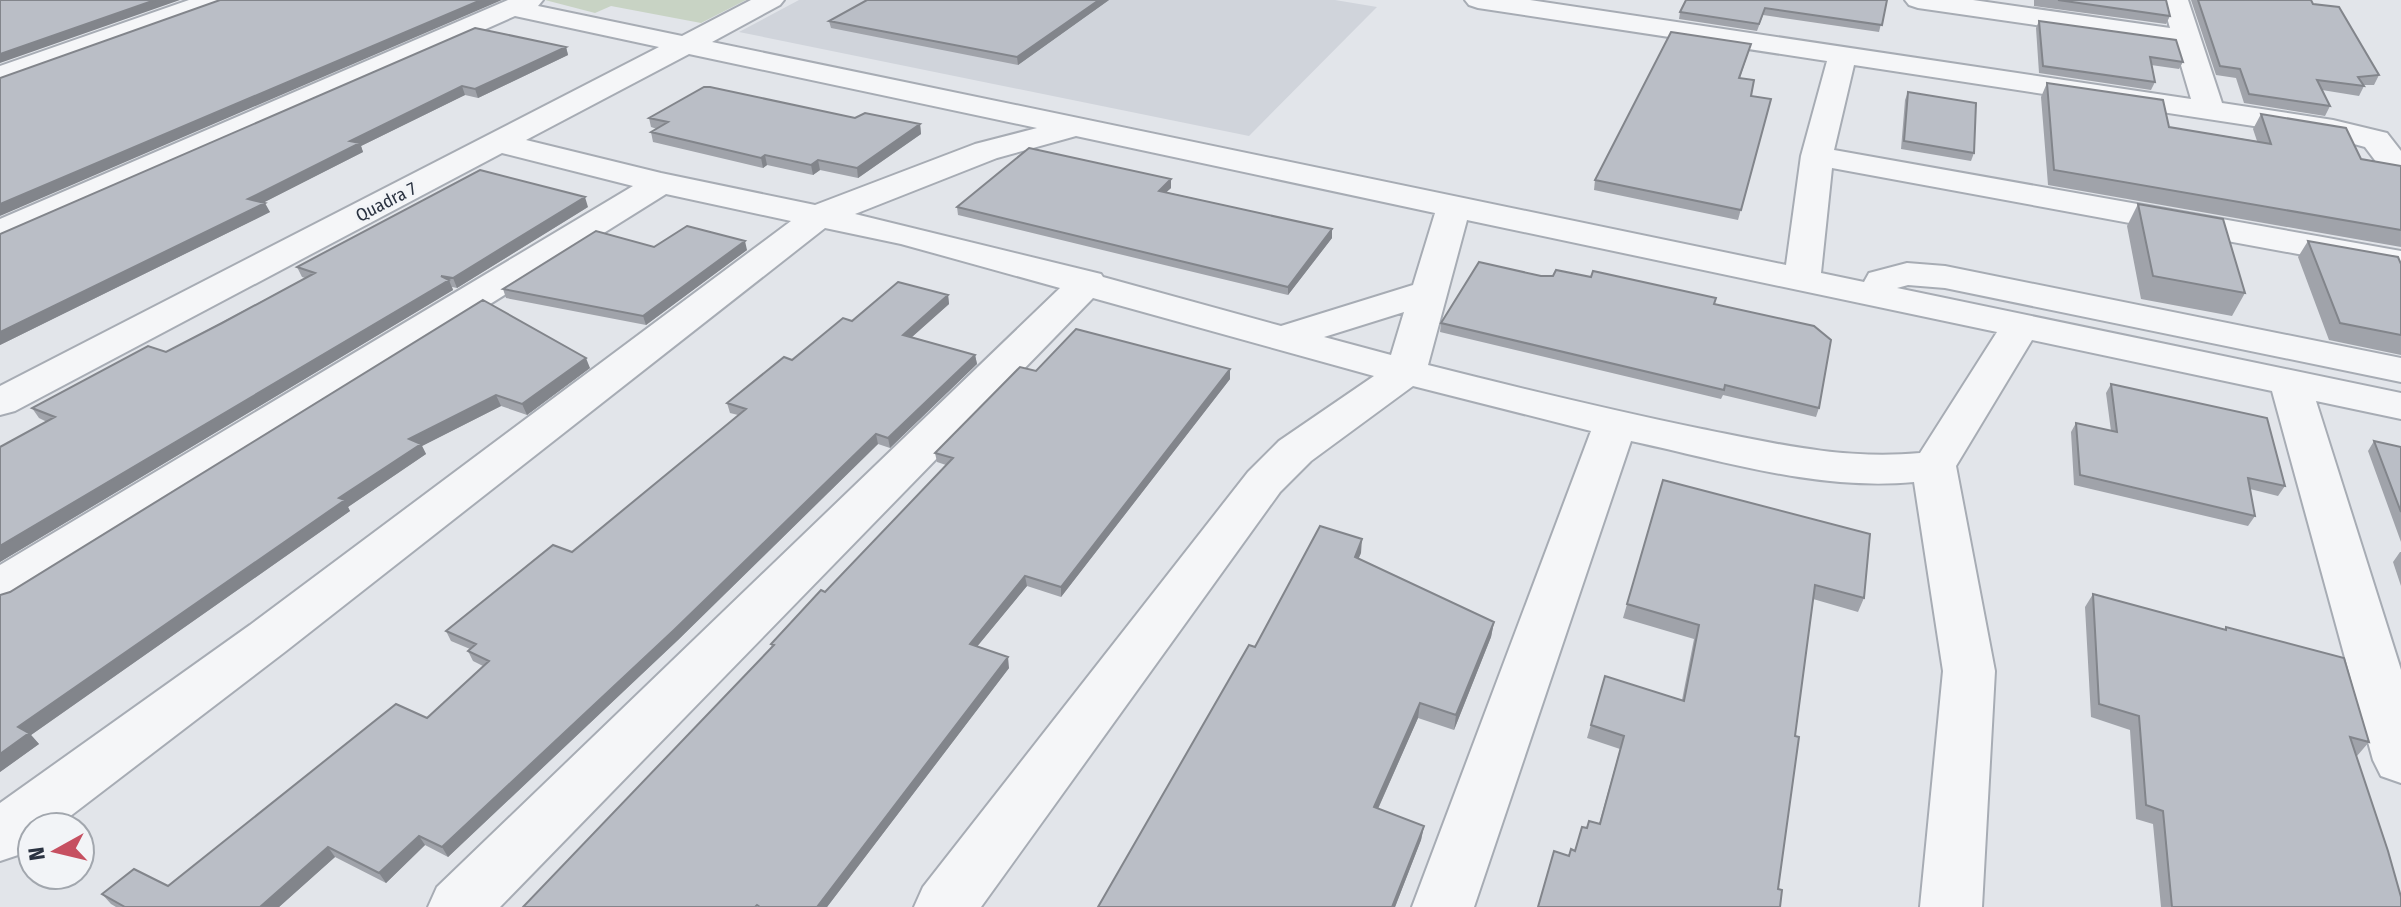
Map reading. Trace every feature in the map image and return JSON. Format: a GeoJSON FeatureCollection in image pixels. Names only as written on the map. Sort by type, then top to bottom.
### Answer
{"type":"FeatureCollection","features":[{"type":"Feature","properties":{"kind":"street"},"geometry":{"type":"LineString","coordinates":[[0,76],[213,0]]}},
{"type":"Feature","properties":{"kind":"street","name":"Quadra 7"},"geometry":{"type":"LineString","coordinates":[[0,402],[771,0]]}},
{"type":"Feature","properties":{"kind":"street"},"geometry":{"type":"LineString","coordinates":[[1449,0],[1465,15],[1476,18],[1711,59],[1737,60],[1795,49]]}},
{"type":"Feature","properties":{"kind":"street"},"geometry":{"type":"LineString","coordinates":[[1478,0],[1580,8],[1795,49],[2333,129],[2376,140],[2399,168]]}},
{"type":"Feature","properties":{"kind":"street"},"geometry":{"type":"LineString","coordinates":[[1918,0],[1950,18],[2186,38]]}},
{"type":"Feature","properties":{"kind":"street"},"geometry":{"type":"LineString","coordinates":[[2175,0],[2209,110]]}},
{"type":"Feature","properties":{"kind":"street"},"geometry":{"type":"LineString","coordinates":[[0,232],[521,4],[685,45],[2401,406]]}},
{"type":"Feature","properties":{"kind":"street"},"geometry":{"type":"LineString","coordinates":[[1894,63],[1941,50],[1950,18]]}},
{"type":"Feature","properties":{"kind":"street"},"geometry":{"type":"LineString","coordinates":[[1802,280],[1817,156],[1842,55]]}},
{"type":"Feature","properties":{"kind":"street"},"geometry":{"type":"LineString","coordinates":[[1894,63],[2009,103],[2399,168]]}},
{"type":"Feature","properties":{"kind":"street"},"geometry":{"type":"LineString","coordinates":[[0,836],[268,638],[820,215],[986,151],[1075,127]]}},
{"type":"Feature","properties":{"kind":"street"},"geometry":{"type":"LineString","coordinates":[[500,143],[661,183],[820,215],[924,217],[1088,282],[1406,372],[1615,424],[1818,467],[1878,471],[1934,466]]}},
{"type":"Feature","properties":{"kind":"street"},"geometry":{"type":"LineString","coordinates":[[924,217],[986,151]]}},
{"type":"Feature","properties":{"kind":"street"},"geometry":{"type":"LineString","coordinates":[[1817,156],[2401,262]]}},
{"type":"Feature","properties":{"kind":"street"},"geometry":{"type":"LineString","coordinates":[[0,588],[661,183]]}},
{"type":"Feature","properties":{"kind":"street"},"geometry":{"type":"LineString","coordinates":[[945,907],[1264,482],[1295,451],[1406,372],[1454,206]]}},
{"type":"Feature","properties":{"kind":"street"},"geometry":{"type":"LineString","coordinates":[[1867,292],[1886,278],[1907,274],[1945,277],[2401,370]]}},
{"type":"Feature","properties":{"kind":"street"},"geometry":{"type":"LineString","coordinates":[[459,907],[1088,282]]}},
{"type":"Feature","properties":{"kind":"street"},"geometry":{"type":"LineString","coordinates":[[1285,337],[1429,292]]}},
{"type":"Feature","properties":{"kind":"street"},"geometry":{"type":"LineString","coordinates":[[1951,907],[1969,671],[1934,466],[2021,325]]}},
{"type":"Feature","properties":{"kind":"street"},"geometry":{"type":"LineString","coordinates":[[2290,383],[2401,760]]}},
{"type":"Feature","properties":{"kind":"street"},"geometry":{"type":"LineString","coordinates":[[1443,907],[1615,424]]}},
{"type":"Feature","properties":{"kind":"shaded area"},"geometry":{"type":"Polygon","coordinates":[[[799,0],[1335,0],[1377,7],[1249,136],[739,32],[799,0]]]}},
{"type":"Feature","properties":{"kind":"green space"},"geometry":{"type":"Polygon","coordinates":[[[545,0],[746,0],[701,23],[611,6],[595,13],[545,0]]]}},
{"type":"Feature","properties":{"kind":"building"},"geometry":{"type":"Polygon","coordinates":[[[0,0],[155,0],[0,54],[0,0]]]}},
{"type":"Feature","properties":{"kind":"building"},"geometry":{"type":"Polygon","coordinates":[[[220,0],[481,0],[0,204],[0,78],[220,0]]]}},
{"type":"Feature","properties":{"kind":"building"},"geometry":{"type":"Polygon","coordinates":[[[867,0],[1099,0],[1017,57],[829,21],[867,0]]]}},
{"type":"Feature","properties":{"kind":"building"},"geometry":{"type":"Polygon","coordinates":[[[1686,0],[1887,0],[1882,25],[1765,8],[1759,24],[1680,12],[1686,0]]]}},
{"type":"Feature","properties":{"kind":"building"},"geometry":{"type":"Polygon","coordinates":[[[2058,0],[2166,0],[2170,16],[2058,0]]]}},
{"type":"Feature","properties":{"kind":"building"},"geometry":{"type":"Polygon","coordinates":[[[2198,0],[2311,0],[2313,4],[2339,7],[2379,75],[2358,77],[2364,86],[2317,80],[2330,106],[2249,94],[2240,69],[2220,66],[2198,0]]]}},
{"type":"Feature","properties":{"kind":"building"},"geometry":{"type":"Polygon","coordinates":[[[2039,21],[2176,40],[2183,62],[2150,57],[2155,82],[2043,66],[2039,21]]]}},
{"type":"Feature","properties":{"kind":"building"},"geometry":{"type":"Polygon","coordinates":[[[475,28],[566,47],[475,89],[462,86],[350,141],[360,143],[248,199],[265,203],[0,332],[0,234],[475,28]]]}},
{"type":"Feature","properties":{"kind":"building"},"geometry":{"type":"Polygon","coordinates":[[[1671,32],[1751,44],[1739,78],[1754,80],[1751,96],[1771,99],[1741,210],[1595,180],[1671,32]]]}},
{"type":"Feature","properties":{"kind":"building"},"geometry":{"type":"Polygon","coordinates":[[[2047,83],[2163,100],[2169,127],[2271,144],[2261,114],[2346,128],[2361,159],[2401,166],[2401,230],[2054,170],[2047,83]]]}},
{"type":"Feature","properties":{"kind":"building"},"geometry":{"type":"Polygon","coordinates":[[[704,87],[855,118],[865,113],[920,124],[857,168],[818,160],[811,165],[765,155],[761,158],[651,132],[668,122],[649,118],[704,87]]]}},
{"type":"Feature","properties":{"kind":"building"},"geometry":{"type":"Polygon","coordinates":[[[1908,92],[1976,103],[1974,153],[1904,141],[1908,92]]]}},
{"type":"Feature","properties":{"kind":"building"},"geometry":{"type":"Polygon","coordinates":[[[1029,148],[1171,179],[1159,191],[1332,229],[1288,287],[957,207],[1029,148]]]}},
{"type":"Feature","properties":{"kind":"building"},"geometry":{"type":"Polygon","coordinates":[[[480,170],[585,197],[453,278],[441,276],[449,280],[0,546],[0,447],[55,417],[32,408],[148,346],[166,352],[222,323],[315,273],[297,267],[480,170]]]}},
{"type":"Feature","properties":{"kind":"building"},"geometry":{"type":"Polygon","coordinates":[[[2138,204],[2223,219],[2245,293],[2153,276],[2138,204]]]}},
{"type":"Feature","properties":{"kind":"building"},"geometry":{"type":"Polygon","coordinates":[[[687,226],[745,241],[643,316],[503,289],[596,231],[654,247],[687,226]]]}},
{"type":"Feature","properties":{"kind":"building"},"geometry":{"type":"Polygon","coordinates":[[[2308,241],[2398,257],[2401,264],[2401,335],[2340,323],[2308,241]]]}},
{"type":"Feature","properties":{"kind":"building"},"geometry":{"type":"Polygon","coordinates":[[[1479,262],[1541,276],[1553,276],[1556,270],[1591,277],[1593,271],[1716,298],[1714,304],[1814,326],[1831,340],[1819,408],[1725,385],[1724,390],[1441,323],[1479,262]]]}},
{"type":"Feature","properties":{"kind":"building"},"geometry":{"type":"Polygon","coordinates":[[[898,282],[948,295],[903,335],[975,355],[888,438],[876,434],[674,630],[442,847],[419,836],[379,873],[328,847],[260,907],[125,907],[102,894],[134,869],[168,886],[396,704],[427,718],[489,661],[468,651],[476,644],[446,631],[553,545],[572,552],[746,409],[727,403],[784,357],[792,360],[843,318],[852,321],[898,282]]]}},
{"type":"Feature","properties":{"kind":"building"},"geometry":{"type":"Polygon","coordinates":[[[483,300],[586,358],[522,404],[496,395],[409,439],[421,444],[339,498],[345,500],[18,727],[29,733],[0,754],[0,595],[10,592],[483,300]]]}},
{"type":"Feature","properties":{"kind":"building"},"geometry":{"type":"Polygon","coordinates":[[[1076,329],[1230,369],[1061,587],[1025,576],[970,644],[1008,657],[817,907],[523,907],[774,645],[771,644],[821,590],[825,592],[953,458],[935,453],[1020,367],[1036,371],[1076,329]]]}},
{"type":"Feature","properties":{"kind":"building"},"geometry":{"type":"Polygon","coordinates":[[[2111,384],[2267,418],[2285,486],[2248,478],[2255,516],[2080,475],[2076,423],[2117,432],[2111,384]]]}},
{"type":"Feature","properties":{"kind":"building"},"geometry":{"type":"Polygon","coordinates":[[[2374,441],[2401,447],[2401,512],[2374,441]]]}},
{"type":"Feature","properties":{"kind":"building"},"geometry":{"type":"Polygon","coordinates":[[[1663,480],[1870,534],[1864,598],[1815,585],[1795,736],[1799,737],[1778,889],[1782,890],[1780,907],[1538,907],[1554,851],[1569,856],[1571,849],[1575,851],[1582,827],[1587,828],[1589,821],[1600,824],[1624,736],[1591,725],[1605,676],[1684,701],[1699,625],[1627,604],[1663,480]]]}},
{"type":"Feature","properties":{"kind":"building"},"geometry":{"type":"Polygon","coordinates":[[[1320,526],[1362,539],[1355,557],[1494,622],[1456,715],[1420,703],[1374,807],[1424,826],[1392,907],[1098,907],[1249,645],[1255,647],[1320,526]]]}},
{"type":"Feature","properties":{"kind":"building"},"geometry":{"type":"Polygon","coordinates":[[[2093,594],[2344,658],[2369,742],[2350,737],[2388,851],[2401,907],[2172,907],[2163,811],[2146,805],[2139,716],[2099,704],[2093,594]]]}}]}
